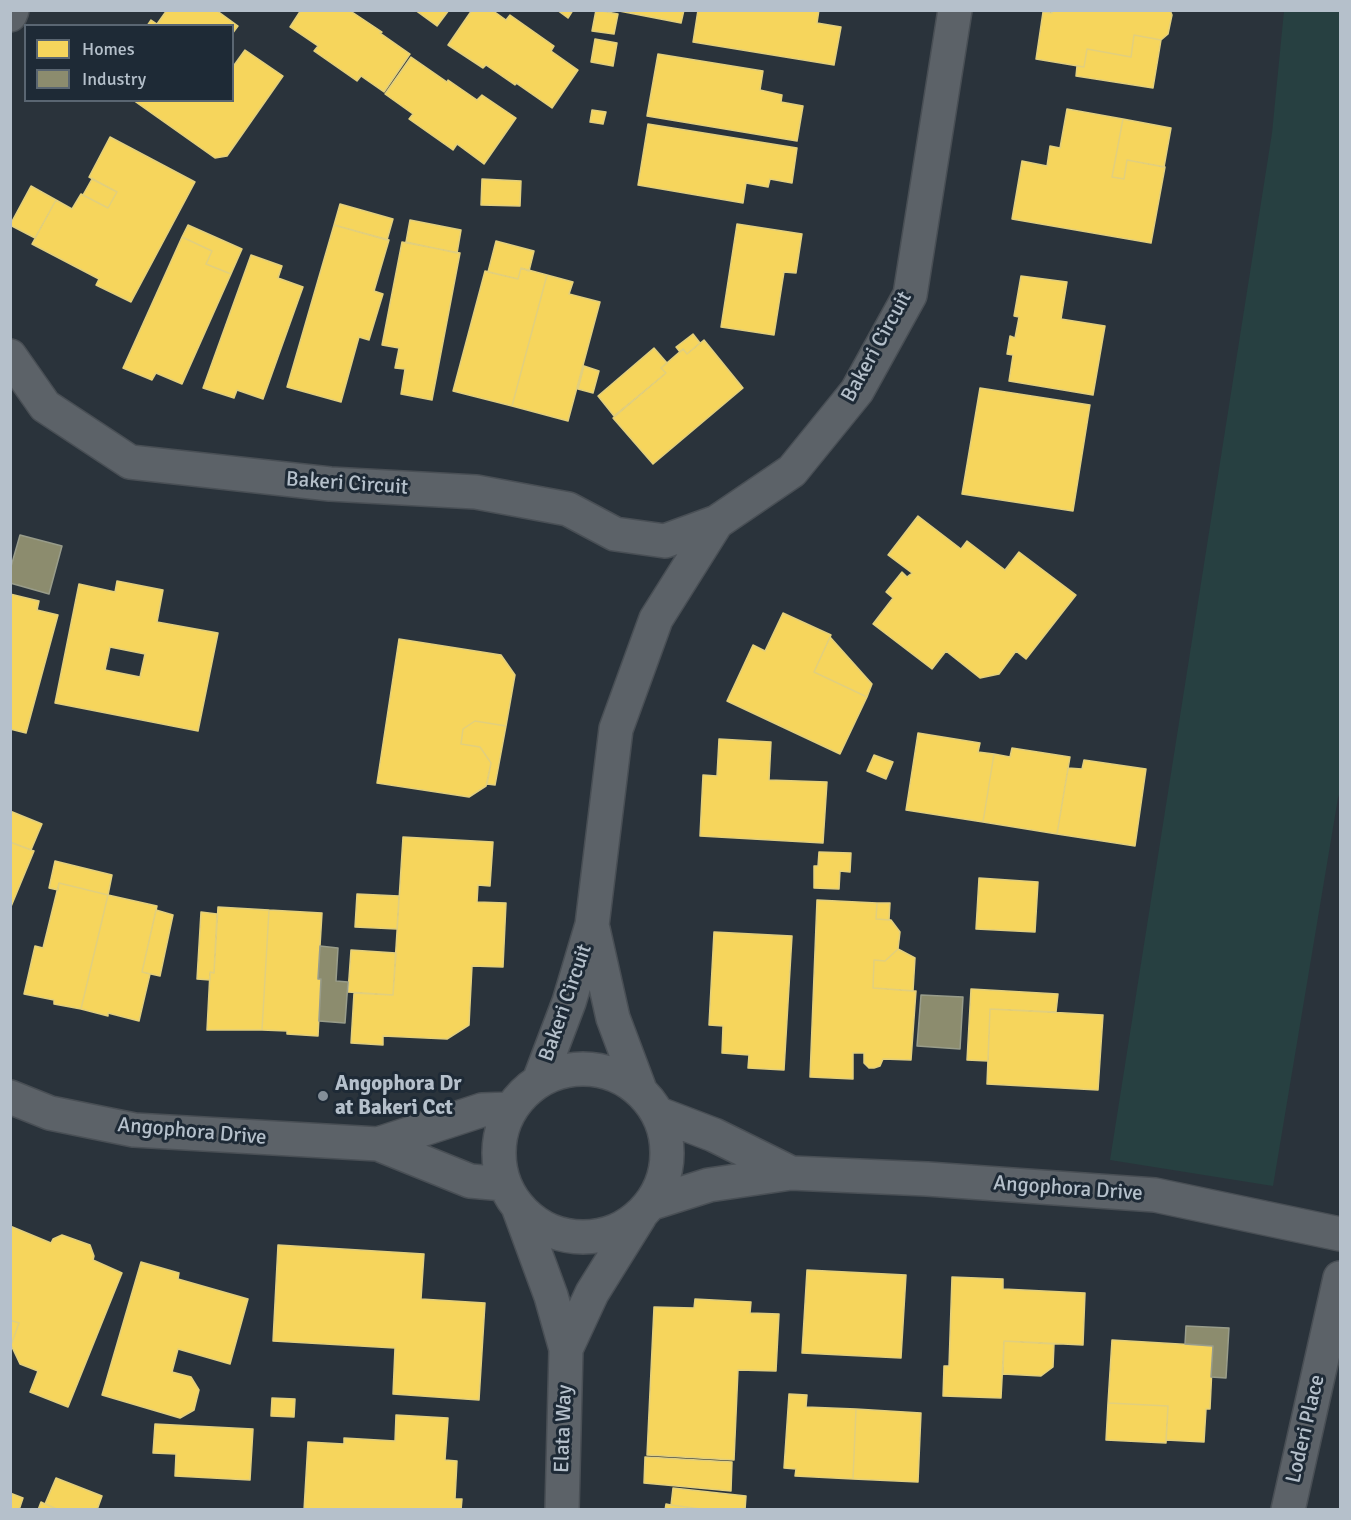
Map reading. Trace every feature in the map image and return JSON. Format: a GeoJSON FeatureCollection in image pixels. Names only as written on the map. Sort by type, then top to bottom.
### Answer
{"type":"FeatureCollection","features":[{"type":"Feature","properties":{"kind":"street"},"geometry":{"type":"LineString","coordinates":[[10,15],[12,10]]}},
{"type":"Feature","properties":{"kind":"street","name":"Bakeri Circuit"},"geometry":{"type":"LineString","coordinates":[[10,356],[45,406],[130,462],[330,484],[476,492],[568,509],[615,534],[665,541],[717,522],[792,471],[857,391],[910,296],[955,10]]}},
{"type":"Feature","properties":{"kind":"street","name":"Bakeri Circuit"},"geometry":{"type":"LineString","coordinates":[[539,1081],[569,1002],[592,925],[616,729],[656,619],[717,522]]}},
{"type":"Feature","properties":{"kind":"street","name":"Bakeri Circuit"},"geometry":{"type":"LineString","coordinates":[[592,925],[613,1018],[650,1102]]}},
{"type":"Feature","properties":{"kind":"street"},"geometry":{"type":"LineString","coordinates":[[590,1068],[618,1076],[650,1102],[668,1147],[664,1176],[646,1208],[616,1230],[584,1237],[554,1232],[512,1196],[498,1156],[500,1136],[510,1109],[539,1081],[566,1070],[590,1068]]}},
{"type":"Feature","properties":{"kind":"street","name":"Angophora Drive"},"geometry":{"type":"LineString","coordinates":[[10,1098],[50,1113],[134,1130],[378,1144],[512,1196]]}},
{"type":"Feature","properties":{"kind":"street","name":"Angophora Drive"},"geometry":{"type":"LineString","coordinates":[[650,1102],[791,1173]]}},
{"type":"Feature","properties":{"kind":"street","name":"Angophora Drive"},"geometry":{"type":"LineString","coordinates":[[378,1144],[482,1110],[510,1109]]}},
{"type":"Feature","properties":{"kind":"street","name":"Angophora Drive"},"geometry":{"type":"LineString","coordinates":[[646,1208],[709,1185],[791,1173],[927,1179],[1155,1196],[1341,1234]]}},
{"type":"Feature","properties":{"kind":"street","name":"Elata Way"},"geometry":{"type":"LineString","coordinates":[[512,1196],[551,1296],[566,1349],[562,1509]]}},
{"type":"Feature","properties":{"kind":"street","name":"Elata Way"},"geometry":{"type":"LineString","coordinates":[[566,1349],[592,1293],[646,1208]]}},
{"type":"Feature","properties":{"kind":"street","name":"Loderi Place"},"geometry":{"type":"LineString","coordinates":[[1288,1509],[1341,1278]]}},
{"type":"Feature","properties":{"kind":"green space"},"geometry":{"type":"Polygon","coordinates":[[[1284,11],[1340,11],[1340,792],[1273,1186],[1110,1160],[1272,133],[1284,11]]]}},
{"type":"Feature","properties":{"kind":"building: Homes"},"geometry":{"type":"Polygon","coordinates":[[[167,10],[216,10],[238,26],[234,31],[234,24],[157,24],[167,10]]]}},
{"type":"Feature","properties":{"kind":"building: Homes"},"geometry":{"type":"Polygon","coordinates":[[[301,10],[353,10],[352,12],[410,54],[384,92],[361,76],[357,81],[314,51],[318,46],[290,27],[301,10]]]}},
{"type":"Feature","properties":{"kind":"building: Homes"},"geometry":{"type":"Polygon","coordinates":[[[415,10],[449,10],[437,26],[415,10]]]}},
{"type":"Feature","properties":{"kind":"building: Homes"},"geometry":{"type":"Polygon","coordinates":[[[472,10],[492,10],[506,20],[510,15],[554,46],[551,51],[578,70],[552,108],[516,83],[515,85],[486,65],[483,68],[448,45],[472,10]]]}},
{"type":"Feature","properties":{"kind":"building: Homes"},"geometry":{"type":"Polygon","coordinates":[[[557,10],[573,10],[568,18],[557,10]]]}},
{"type":"Feature","properties":{"kind":"building: Homes"},"geometry":{"type":"Polygon","coordinates":[[[596,10],[618,14],[614,34],[592,31],[596,10]]]}},
{"type":"Feature","properties":{"kind":"building: Homes"},"geometry":{"type":"Polygon","coordinates":[[[614,10],[684,10],[681,23],[614,10]]]}},
{"type":"Feature","properties":{"kind":"building: Homes"},"geometry":{"type":"Polygon","coordinates":[[[698,10],[819,10],[817,23],[841,27],[834,65],[693,42],[698,10]]]}},
{"type":"Feature","properties":{"kind":"building: Homes"},"geometry":{"type":"Polygon","coordinates":[[[1052,10],[1170,10],[1172,15],[1168,34],[1161,40],[1134,35],[1131,57],[1087,49],[1084,67],[1036,59],[1043,12],[1052,13],[1052,10]]]}},
{"type":"Feature","properties":{"kind":"building: Homes"},"geometry":{"type":"Polygon","coordinates":[[[1134,35],[1161,40],[1153,88],[1076,76],[1077,66],[1084,67],[1087,49],[1131,57],[1134,35]]]}},
{"type":"Feature","properties":{"kind":"building: Homes"},"geometry":{"type":"Polygon","coordinates":[[[595,39],[617,43],[613,66],[591,62],[595,39]]]}},
{"type":"Feature","properties":{"kind":"building: Homes"},"geometry":{"type":"Polygon","coordinates":[[[245,50],[283,76],[227,156],[215,158],[136,102],[234,102],[234,65],[245,50]]]}},
{"type":"Feature","properties":{"kind":"building: Homes"},"geometry":{"type":"Polygon","coordinates":[[[658,54],[763,71],[760,90],[782,95],[781,102],[803,106],[797,141],[647,116],[658,54]]]}},
{"type":"Feature","properties":{"kind":"building: Homes"},"geometry":{"type":"Polygon","coordinates":[[[411,57],[477,100],[482,95],[516,118],[484,164],[457,144],[453,150],[409,119],[413,114],[385,94],[411,57]]]}},
{"type":"Feature","properties":{"kind":"building: Homes"},"geometry":{"type":"Polygon","coordinates":[[[1067,109],[1123,119],[1112,177],[1124,179],[1127,160],[1165,167],[1151,243],[1012,219],[1022,161],[1047,166],[1050,146],[1060,148],[1067,109]]]}},
{"type":"Feature","properties":{"kind":"building: Homes"},"geometry":{"type":"Polygon","coordinates":[[[592,110],[606,112],[603,124],[590,122],[592,110]]]}},
{"type":"Feature","properties":{"kind":"building: Homes"},"geometry":{"type":"Polygon","coordinates":[[[1123,119],[1171,128],[1164,167],[1127,160],[1124,179],[1112,177],[1123,119]]]}},
{"type":"Feature","properties":{"kind":"building: Homes"},"geometry":{"type":"Polygon","coordinates":[[[648,124],[797,148],[792,183],[770,179],[768,187],[746,183],[743,203],[638,185],[648,124]]]}},
{"type":"Feature","properties":{"kind":"building: Homes"},"geometry":{"type":"Polygon","coordinates":[[[110,137],[195,182],[131,302],[96,285],[99,279],[32,244],[56,200],[72,209],[81,194],[108,208],[117,192],[89,177],[110,137]]]}},
{"type":"Feature","properties":{"kind":"building: Homes"},"geometry":{"type":"Polygon","coordinates":[[[92,179],[117,192],[108,208],[83,195],[92,179]]]}},
{"type":"Feature","properties":{"kind":"building: Homes"},"geometry":{"type":"Polygon","coordinates":[[[482,179],[521,181],[520,206],[481,205],[482,179]]]}},
{"type":"Feature","properties":{"kind":"building: Homes"},"geometry":{"type":"Polygon","coordinates":[[[31,186],[56,200],[35,238],[10,225],[31,186]]]}},
{"type":"Feature","properties":{"kind":"building: Homes"},"geometry":{"type":"Polygon","coordinates":[[[340,204],[393,219],[387,240],[334,225],[340,204]]]}},
{"type":"Feature","properties":{"kind":"building: Homes"},"geometry":{"type":"Polygon","coordinates":[[[410,220],[461,230],[457,253],[406,242],[410,220]]]}},
{"type":"Feature","properties":{"kind":"building: Homes"},"geometry":{"type":"Polygon","coordinates":[[[737,224],[802,234],[796,273],[784,272],[774,335],[721,327],[737,224]]]}},
{"type":"Feature","properties":{"kind":"building: Homes"},"geometry":{"type":"Polygon","coordinates":[[[188,225],[242,249],[231,274],[206,264],[212,251],[182,237],[188,225]]]}},
{"type":"Feature","properties":{"kind":"building: Homes"},"geometry":{"type":"Polygon","coordinates":[[[334,225],[389,240],[374,291],[383,294],[369,340],[359,337],[341,402],[287,387],[334,225]]]}},
{"type":"Feature","properties":{"kind":"building: Homes"},"geometry":{"type":"Polygon","coordinates":[[[182,237],[212,251],[206,264],[231,274],[182,384],[156,373],[152,380],[123,368],[182,237]]]}},
{"type":"Feature","properties":{"kind":"building: Homes"},"geometry":{"type":"Polygon","coordinates":[[[496,241],[534,251],[529,271],[521,268],[518,279],[488,272],[496,241]]]}},
{"type":"Feature","properties":{"kind":"building: Homes"},"geometry":{"type":"Polygon","coordinates":[[[402,242],[460,253],[432,400],[401,394],[405,369],[395,368],[399,348],[382,345],[402,242]]]}},
{"type":"Feature","properties":{"kind":"building: Homes"},"geometry":{"type":"Polygon","coordinates":[[[251,255],[282,266],[278,278],[303,287],[263,399],[237,390],[234,398],[203,388],[251,255]]]}},
{"type":"Feature","properties":{"kind":"building: Homes"},"geometry":{"type":"Polygon","coordinates":[[[521,268],[547,275],[512,406],[453,391],[485,271],[518,279],[521,268]]]}},
{"type":"Feature","properties":{"kind":"building: Homes"},"geometry":{"type":"Polygon","coordinates":[[[547,275],[573,282],[569,294],[600,302],[568,421],[512,406],[547,275]]]}},
{"type":"Feature","properties":{"kind":"building: Homes"},"geometry":{"type":"Polygon","coordinates":[[[1021,276],[1067,282],[1061,319],[1105,326],[1093,395],[1009,381],[1013,355],[1007,354],[1010,336],[1015,338],[1019,317],[1014,316],[1021,276]]]}},
{"type":"Feature","properties":{"kind":"building: Homes"},"geometry":{"type":"Polygon","coordinates":[[[693,334],[700,343],[687,354],[683,349],[680,352],[676,347],[693,334]]]}},
{"type":"Feature","properties":{"kind":"building: Homes"},"geometry":{"type":"Polygon","coordinates":[[[704,340],[743,388],[653,464],[613,418],[666,373],[661,368],[683,349],[687,354],[704,340]]]}},
{"type":"Feature","properties":{"kind":"building: Homes"},"geometry":{"type":"Polygon","coordinates":[[[654,348],[667,363],[661,368],[666,373],[614,416],[598,396],[654,348]]]}},
{"type":"Feature","properties":{"kind":"building: Homes"},"geometry":{"type":"Polygon","coordinates":[[[584,366],[599,371],[593,393],[578,389],[584,366]]]}},
{"type":"Feature","properties":{"kind":"building: Homes"},"geometry":{"type":"Polygon","coordinates":[[[980,388],[1090,405],[1073,511],[962,494],[980,388]]]}},
{"type":"Feature","properties":{"kind":"building: Homes"},"geometry":{"type":"Polygon","coordinates":[[[918,516],[961,549],[967,541],[1005,570],[1019,552],[1076,595],[1026,659],[1016,651],[999,674],[980,678],[946,651],[932,669],[873,624],[893,598],[886,592],[902,572],[907,577],[912,573],[888,555],[918,516]]]}},
{"type":"Feature","properties":{"kind":"building: Homes"},"geometry":{"type":"Polygon","coordinates":[[[117,581],[163,590],[157,622],[218,633],[198,731],[55,703],[79,584],[115,592],[117,581]],[[110,647],[105,670],[140,677],[145,654],[110,647]]]}},
{"type":"Feature","properties":{"kind":"building: Homes"},"geometry":{"type":"Polygon","coordinates":[[[10,594],[39,601],[37,610],[58,615],[26,733],[10,729],[10,594]]]}},
{"type":"Feature","properties":{"kind":"building: Homes"},"geometry":{"type":"Polygon","coordinates":[[[783,613],[831,635],[814,672],[867,697],[840,754],[727,701],[753,645],[765,651],[783,613]]]}},
{"type":"Feature","properties":{"kind":"building: Homes"},"geometry":{"type":"Polygon","coordinates":[[[830,637],[872,684],[867,697],[814,672],[830,637]]]}},
{"type":"Feature","properties":{"kind":"building: Homes"},"geometry":{"type":"Polygon","coordinates":[[[399,639],[501,655],[515,675],[506,726],[475,721],[463,729],[461,744],[480,747],[491,763],[486,786],[469,797],[377,783],[399,639]]]}},
{"type":"Feature","properties":{"kind":"building: Homes"},"geometry":{"type":"Polygon","coordinates":[[[475,721],[506,726],[495,785],[487,784],[491,763],[480,747],[461,744],[463,729],[475,721]]]}},
{"type":"Feature","properties":{"kind":"building: Homes"},"geometry":{"type":"Polygon","coordinates":[[[918,733],[980,743],[978,752],[994,754],[983,822],[906,810],[918,733]]]}},
{"type":"Feature","properties":{"kind":"building: Homes"},"geometry":{"type":"Polygon","coordinates":[[[719,739],[771,742],[769,780],[827,782],[823,843],[700,836],[703,775],[717,776],[719,739]]]}},
{"type":"Feature","properties":{"kind":"building: Homes"},"geometry":{"type":"Polygon","coordinates":[[[1012,748],[1070,757],[1057,834],[983,822],[994,754],[1010,757],[1012,748]]]}},
{"type":"Feature","properties":{"kind":"building: Homes"},"geometry":{"type":"Polygon","coordinates":[[[874,755],[893,762],[886,779],[867,771],[874,755]]]}},
{"type":"Feature","properties":{"kind":"building: Homes"},"geometry":{"type":"Polygon","coordinates":[[[1084,760],[1146,769],[1135,846],[1057,834],[1068,768],[1082,769],[1084,760]]]}},
{"type":"Feature","properties":{"kind":"building: Homes"},"geometry":{"type":"Polygon","coordinates":[[[10,811],[42,824],[31,850],[10,842],[10,811]]]}},
{"type":"Feature","properties":{"kind":"building: Homes"},"geometry":{"type":"Polygon","coordinates":[[[403,837],[493,842],[490,886],[478,885],[477,902],[506,903],[503,967],[472,966],[469,1025],[447,1039],[383,1036],[383,1045],[351,1043],[354,993],[393,995],[403,837]]]}},
{"type":"Feature","properties":{"kind":"building: Homes"},"geometry":{"type":"Polygon","coordinates":[[[10,842],[34,851],[10,909],[10,842]]]}},
{"type":"Feature","properties":{"kind":"building: Homes"},"geometry":{"type":"Polygon","coordinates":[[[819,852],[851,853],[850,872],[840,871],[839,889],[814,888],[814,866],[818,866],[819,852]]]}},
{"type":"Feature","properties":{"kind":"building: Homes"},"geometry":{"type":"Polygon","coordinates":[[[55,861],[112,875],[108,895],[59,883],[58,890],[49,888],[55,861]]]}},
{"type":"Feature","properties":{"kind":"building: Homes"},"geometry":{"type":"Polygon","coordinates":[[[979,878],[1038,882],[1035,932],[976,929],[979,878]]]}},
{"type":"Feature","properties":{"kind":"building: Homes"},"geometry":{"type":"Polygon","coordinates":[[[59,883],[108,895],[81,1009],[54,1004],[54,1000],[24,994],[35,946],[43,948],[59,883]]]}},
{"type":"Feature","properties":{"kind":"building: Homes"},"geometry":{"type":"Polygon","coordinates":[[[357,894],[399,896],[397,929],[355,927],[357,894]]]}},
{"type":"Feature","properties":{"kind":"building: Homes"},"geometry":{"type":"Polygon","coordinates":[[[108,895],[157,906],[142,972],[150,974],[139,1021],[81,1009],[108,895]]]}},
{"type":"Feature","properties":{"kind":"building: Homes"},"geometry":{"type":"Polygon","coordinates":[[[817,900],[877,903],[876,919],[891,920],[900,932],[898,949],[885,961],[874,960],[873,988],[916,991],[911,1060],[883,1059],[880,1066],[869,1068],[864,1063],[864,1053],[853,1053],[853,1079],[810,1077],[817,900]]]}},
{"type":"Feature","properties":{"kind":"building: Homes"},"geometry":{"type":"Polygon","coordinates":[[[877,903],[890,903],[889,920],[876,919],[877,903]]]}},
{"type":"Feature","properties":{"kind":"building: Homes"},"geometry":{"type":"Polygon","coordinates":[[[218,907],[269,910],[262,1030],[207,1030],[210,972],[214,973],[218,907]]]}},
{"type":"Feature","properties":{"kind":"building: Homes"},"geometry":{"type":"Polygon","coordinates":[[[156,910],[173,915],[160,976],[142,972],[156,910]]]}},
{"type":"Feature","properties":{"kind":"building: Homes"},"geometry":{"type":"Polygon","coordinates":[[[269,910],[322,913],[318,979],[321,979],[318,1036],[262,1030],[269,910]]]}},
{"type":"Feature","properties":{"kind":"building: Homes"},"geometry":{"type":"Polygon","coordinates":[[[201,912],[217,914],[214,973],[210,972],[210,980],[197,979],[201,912]]]}},
{"type":"Feature","properties":{"kind":"building: Homes"},"geometry":{"type":"Polygon","coordinates":[[[714,932],[792,936],[784,1070],[748,1068],[749,1055],[722,1053],[723,1026],[709,1025],[714,932]]]}},
{"type":"Feature","properties":{"kind":"building: Homes"},"geometry":{"type":"Polygon","coordinates":[[[898,949],[915,958],[913,991],[873,988],[874,960],[885,961],[898,949]]]}},
{"type":"Feature","properties":{"kind":"building: Homes"},"geometry":{"type":"Polygon","coordinates":[[[351,950],[396,953],[393,995],[348,992],[351,950]]]}},
{"type":"Feature","properties":{"kind":"building: Homes"},"geometry":{"type":"Polygon","coordinates":[[[971,989],[1058,994],[1056,1012],[990,1009],[988,1061],[967,1060],[971,989]]]}},
{"type":"Feature","properties":{"kind":"building: Homes"},"geometry":{"type":"Polygon","coordinates":[[[990,1009],[1103,1015],[1098,1090],[987,1084],[990,1009]]]}},
{"type":"Feature","properties":{"kind":"building: Homes"},"geometry":{"type":"Polygon","coordinates":[[[10,1226],[51,1243],[53,1239],[62,1235],[90,1245],[93,1260],[122,1273],[68,1407],[30,1392],[38,1371],[20,1364],[11,1345],[19,1323],[10,1320],[10,1226]]]}},
{"type":"Feature","properties":{"kind":"building: Homes"},"geometry":{"type":"Polygon","coordinates":[[[278,1245],[424,1254],[421,1299],[485,1303],[479,1400],[393,1394],[395,1348],[273,1341],[278,1245]]]}},
{"type":"Feature","properties":{"kind":"building: Homes"},"geometry":{"type":"Polygon","coordinates":[[[141,1262],[179,1273],[178,1279],[248,1299],[230,1364],[178,1349],[172,1372],[191,1377],[199,1390],[194,1410],[180,1418],[102,1395],[141,1262]]]}},
{"type":"Feature","properties":{"kind":"building: Homes"},"geometry":{"type":"Polygon","coordinates":[[[807,1270],[906,1275],[901,1358],[802,1353],[807,1270]]]}},
{"type":"Feature","properties":{"kind":"building: Homes"},"geometry":{"type":"Polygon","coordinates":[[[952,1277],[1003,1279],[1003,1289],[1085,1293],[1083,1345],[1004,1341],[1001,1398],[943,1396],[944,1366],[949,1366],[952,1277]]]}},
{"type":"Feature","properties":{"kind":"building: Homes"},"geometry":{"type":"Polygon","coordinates":[[[695,1299],[751,1302],[750,1313],[779,1314],[776,1371],[738,1370],[734,1460],[647,1455],[654,1307],[694,1308],[695,1299]]]}},
{"type":"Feature","properties":{"kind":"building: Homes"},"geometry":{"type":"Polygon","coordinates":[[[10,1320],[19,1323],[11,1345],[10,1345],[10,1320]]]}},
{"type":"Feature","properties":{"kind":"building: Homes"},"geometry":{"type":"Polygon","coordinates":[[[1112,1340],[1213,1346],[1210,1409],[1206,1409],[1204,1442],[1166,1440],[1168,1406],[1108,1403],[1112,1340]]]}},
{"type":"Feature","properties":{"kind":"building: Homes"},"geometry":{"type":"Polygon","coordinates":[[[1004,1341],[1054,1344],[1053,1367],[1041,1376],[1003,1374],[1004,1341]]]}},
{"type":"Feature","properties":{"kind":"building: Homes"},"geometry":{"type":"Polygon","coordinates":[[[789,1394],[807,1395],[806,1407],[856,1409],[853,1479],[795,1476],[796,1469],[784,1468],[789,1394]]]}},
{"type":"Feature","properties":{"kind":"building: Homes"},"geometry":{"type":"Polygon","coordinates":[[[272,1398],[295,1399],[294,1417],[271,1416],[272,1398]]]}},
{"type":"Feature","properties":{"kind":"building: Homes"},"geometry":{"type":"Polygon","coordinates":[[[1108,1403],[1168,1406],[1166,1443],[1106,1440],[1108,1403]]]}},
{"type":"Feature","properties":{"kind":"building: Homes"},"geometry":{"type":"Polygon","coordinates":[[[856,1409],[921,1413],[918,1482],[853,1479],[856,1409]]]}},
{"type":"Feature","properties":{"kind":"building: Homes"},"geometry":{"type":"Polygon","coordinates":[[[396,1415],[448,1418],[445,1460],[457,1461],[455,1499],[462,1499],[461,1510],[304,1510],[308,1442],[344,1444],[344,1438],[395,1441],[396,1415]]]}},
{"type":"Feature","properties":{"kind":"building: Homes"},"geometry":{"type":"Polygon","coordinates":[[[155,1424],[253,1429],[250,1480],[175,1476],[176,1454],[153,1453],[155,1424]]]}},
{"type":"Feature","properties":{"kind":"building: Homes"},"geometry":{"type":"Polygon","coordinates":[[[645,1457],[732,1462],[731,1491],[644,1483],[645,1457]]]}},
{"type":"Feature","properties":{"kind":"building: Homes"},"geometry":{"type":"Polygon","coordinates":[[[56,1478],[102,1496],[97,1510],[59,1510],[45,1504],[56,1478]]]}},
{"type":"Feature","properties":{"kind":"building: Homes"},"geometry":{"type":"Polygon","coordinates":[[[673,1488],[746,1496],[745,1510],[708,1510],[671,1505],[673,1488]]]}},
{"type":"Feature","properties":{"kind":"building: Homes"},"geometry":{"type":"Polygon","coordinates":[[[10,1493],[23,1498],[19,1510],[10,1510],[10,1493]]]}},
{"type":"Feature","properties":{"kind":"building: Homes"},"geometry":{"type":"Polygon","coordinates":[[[41,1502],[45,1504],[59,1510],[38,1510],[41,1502]]]}},
{"type":"Feature","properties":{"kind":"building: Homes"},"geometry":{"type":"Polygon","coordinates":[[[666,1504],[671,1505],[708,1510],[665,1510],[666,1504]]]}},
{"type":"Feature","properties":{"kind":"building: Industry"},"geometry":{"type":"Polygon","coordinates":[[[20,535],[62,546],[49,594],[10,583],[10,570],[20,535]]]}},
{"type":"Feature","properties":{"kind":"building: Industry"},"geometry":{"type":"Polygon","coordinates":[[[320,946],[338,948],[336,981],[348,982],[345,1023],[319,1021],[320,946]]]}},
{"type":"Feature","properties":{"kind":"building: Industry"},"geometry":{"type":"Polygon","coordinates":[[[921,995],[963,997],[960,1049],[917,1046],[921,995]]]}},
{"type":"Feature","properties":{"kind":"building: Industry"},"geometry":{"type":"Polygon","coordinates":[[[1186,1326],[1229,1328],[1226,1378],[1211,1377],[1213,1346],[1185,1344],[1186,1326]]]}},
{"type":"Feature","properties":{"kind":"place","name":"Angophora Dr at Bakeri Cct"},"geometry":{"type":"Point","coordinates":[323,1096]}}]}
